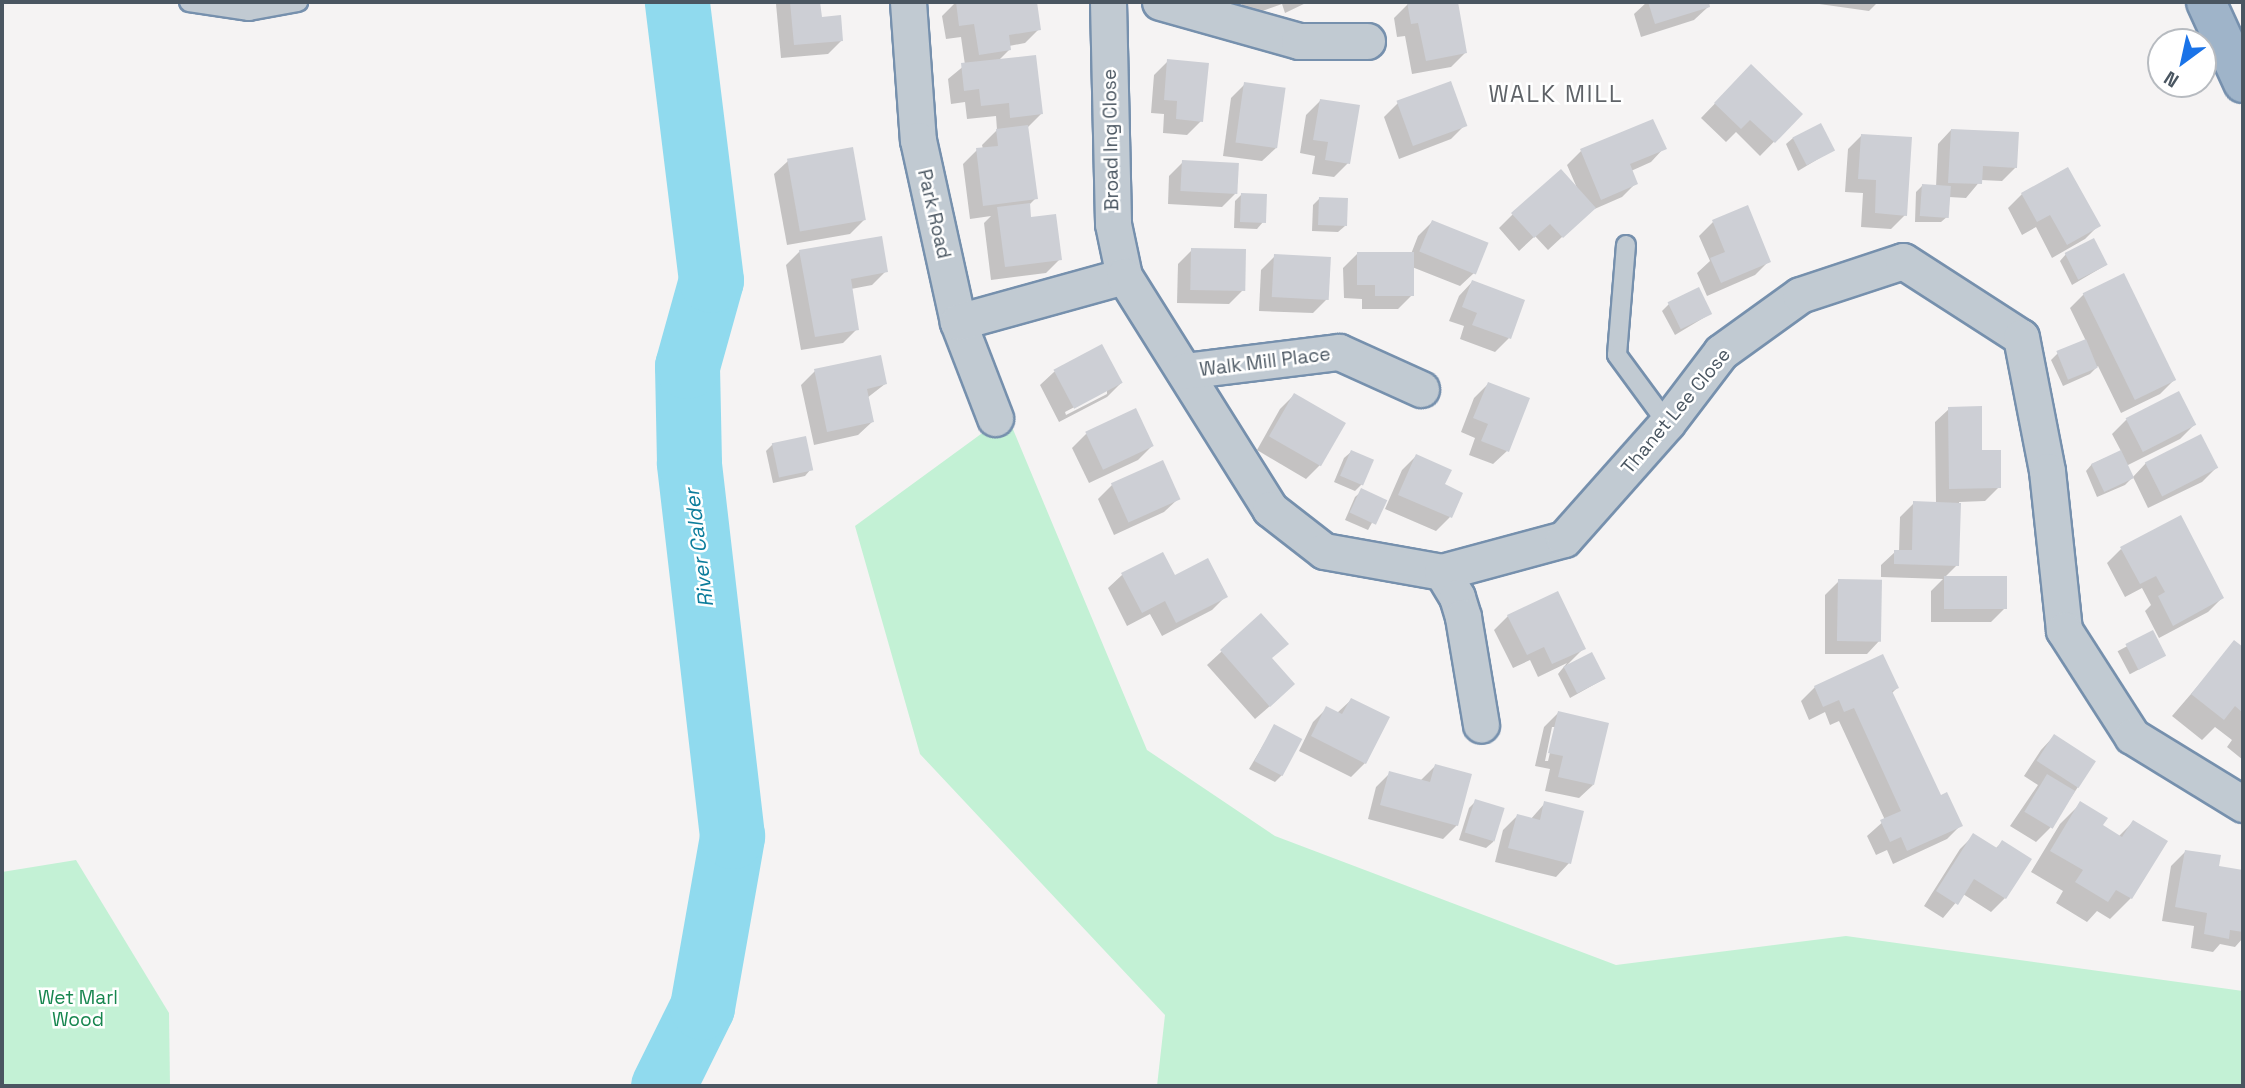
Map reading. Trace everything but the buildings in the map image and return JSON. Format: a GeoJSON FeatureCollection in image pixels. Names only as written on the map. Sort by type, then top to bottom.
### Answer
{"type":"FeatureCollection","features":[{"type":"Feature","properties":{"kind":"highway"},"geometry":{"type":"LineString","coordinates":[[2206,2],[2243,83]]}},
{"type":"Feature","properties":{"kind":"street","name":"Park Road"},"geometry":{"type":"LineString","coordinates":[[908,2],[918,141],[958,322],[995,418]]}},
{"type":"Feature","properties":{"kind":"street","name":"Broad Ing Close"},"geometry":{"type":"LineString","coordinates":[[1108,2],[1112,224],[1124,276]]}},
{"type":"Feature","properties":{"kind":"street"},"geometry":{"type":"LineString","coordinates":[[1160,2],[1299,41],[1367,41]]}},
{"type":"Feature","properties":{"kind":"street","name":"Thanet Lee Close"},"geometry":{"type":"LineString","coordinates":[[1124,276],[1270,509],[1324,551],[1442,572],[1564,539],[1667,423],[1721,352],[1800,295],[1903,261],[2021,337],[2047,471],[2064,629],[2132,736],[2243,804]]}},
{"type":"Feature","properties":{"kind":"street"},"geometry":{"type":"LineString","coordinates":[[958,322],[1124,276]]}},
{"type":"Feature","properties":{"kind":"street","name":"Walk Mill Place"},"geometry":{"type":"LineString","coordinates":[[1184,371],[1339,352],[1421,389]]}},
{"type":"Feature","properties":{"kind":"street"},"geometry":{"type":"LineString","coordinates":[[1442,572],[1457,597],[1463,617],[1481,725]]}},
{"type":"Feature","properties":{"kind":"lane"},"geometry":{"type":"LineString","coordinates":[[189,2],[249,11],[298,2]]}},
{"type":"Feature","properties":{"kind":"lane"},"geometry":{"type":"LineString","coordinates":[[1626,245],[1617,355],[1667,423]]}},
{"type":"Feature","properties":{"kind":"green space"},"geometry":{"type":"Polygon","coordinates":[[[1007,415],[1147,750],[1275,836],[1616,965],[1846,936],[2243,991],[2243,1086],[1157,1086],[1165,1015],[920,754],[855,526],[1007,415]]]}},
{"type":"Feature","properties":{"kind":"green space","name":"Wet Marl Wood"},"geometry":{"type":"Polygon","coordinates":[[[76,860],[169,1013],[170,1086],[2,1086],[2,872],[76,860]]]}},
{"type":"Feature","properties":{"kind":"waterway","name":"River Calder"},"geometry":{"type":"LineString","coordinates":[[663,1086],[702,1007],[732,836],[689,462],[687,366],[711,280],[677,2]]}},
{"type":"Feature","properties":{"kind":"district","name":"WALK MILL"},"geometry":{"type":"Point","coordinates":[1556,94]}}]}
